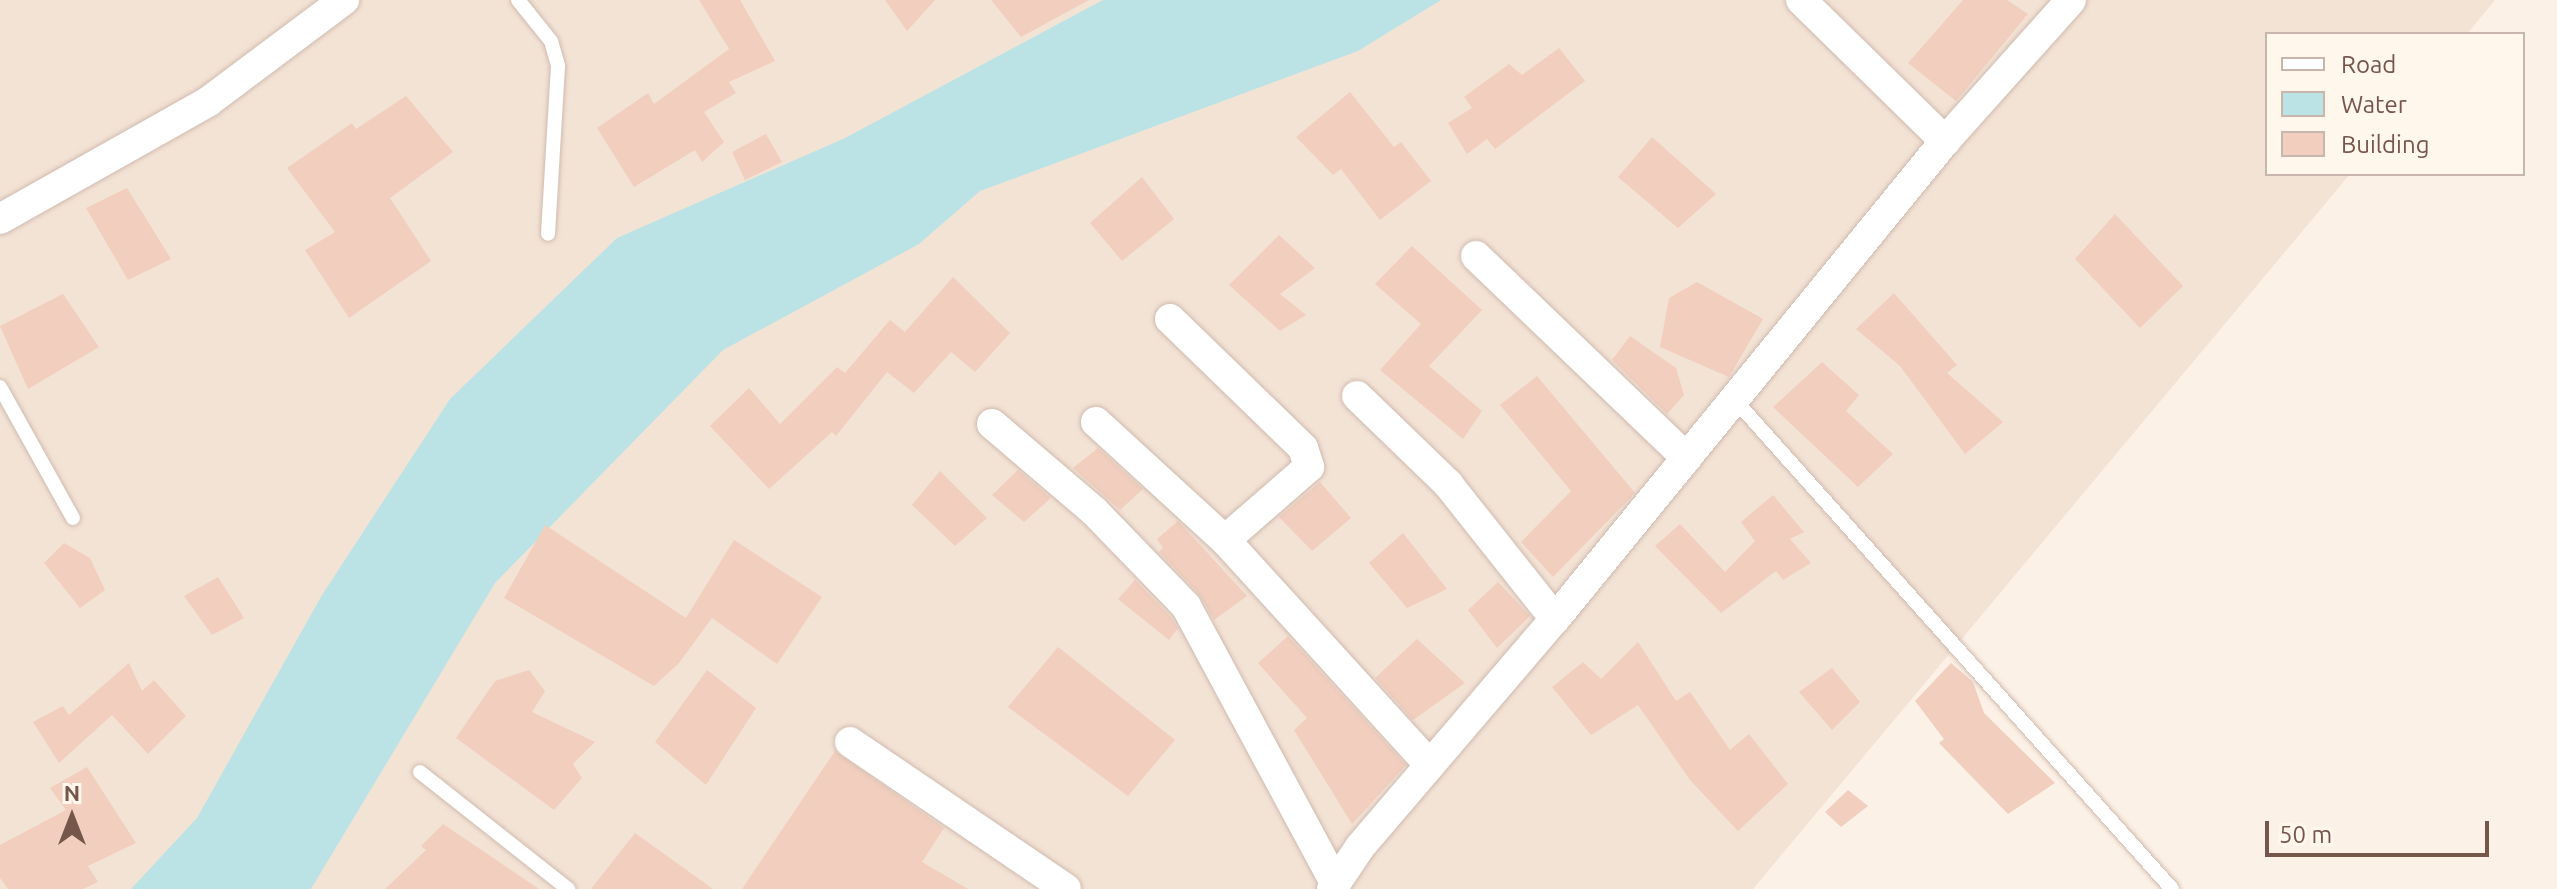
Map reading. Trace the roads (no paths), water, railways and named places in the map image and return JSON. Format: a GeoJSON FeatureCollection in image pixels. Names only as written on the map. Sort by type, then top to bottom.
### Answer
{"type":"FeatureCollection","features":[{"type":"Feature","properties":{"kind":"street"},"geometry":{"type":"LineString","coordinates":[[0,219],[209,101],[344,0]]}},
{"type":"Feature","properties":{"kind":"street"},"geometry":{"type":"LineString","coordinates":[[1801,0],[1945,141]]}},
{"type":"Feature","properties":{"kind":"street"},"geometry":{"type":"LineString","coordinates":[[992,424],[1094,511],[1186,606],[1334,886],[1430,765],[1555,619],[1945,141],[2071,0]]}},
{"type":"Feature","properties":{"kind":"street"},"geometry":{"type":"LineString","coordinates":[[1476,256],[1687,458]]}},
{"type":"Feature","properties":{"kind":"street"},"geometry":{"type":"LineString","coordinates":[[1170,319],[1303,448],[1309,467],[1225,540]]}},
{"type":"Feature","properties":{"kind":"street"},"geometry":{"type":"LineString","coordinates":[[1357,396],[1448,484],[1555,619]]}},
{"type":"Feature","properties":{"kind":"street"},"geometry":{"type":"LineString","coordinates":[[1096,422],[1225,540],[1430,765]]}},
{"type":"Feature","properties":{"kind":"street"},"geometry":{"type":"LineString","coordinates":[[850,742],[1066,889]]}},
{"type":"Feature","properties":{"kind":"lane"},"geometry":{"type":"LineString","coordinates":[[518,0],[551,41],[558,66],[548,234]]}},
{"type":"Feature","properties":{"kind":"lane"},"geometry":{"type":"LineString","coordinates":[[0,387],[73,518]]}},
{"type":"Feature","properties":{"kind":"lane"},"geometry":{"type":"LineString","coordinates":[[1735,400],[2172,889]]}},
{"type":"Feature","properties":{"kind":"lane"},"geometry":{"type":"LineString","coordinates":[[420,772],[568,889]]}},
{"type":"Feature","properties":{"kind":"water"},"geometry":{"type":"Polygon","coordinates":[[[1103,0],[1441,0],[1358,51],[980,191],[919,244],[723,350],[495,583],[311,889],[131,889],[197,818],[322,595],[450,399],[617,238],[845,138],[1103,0]]]}}]}
